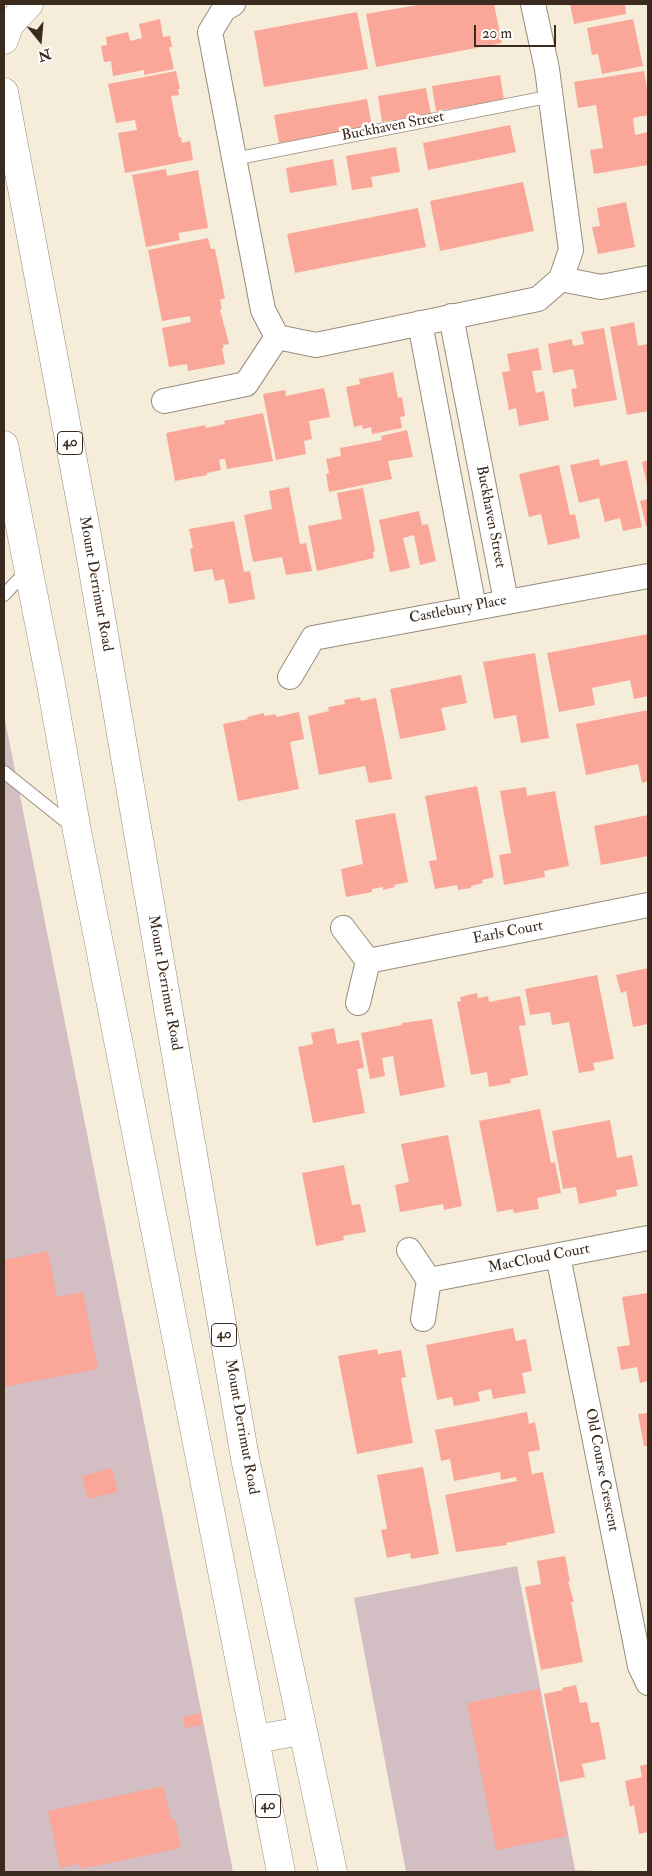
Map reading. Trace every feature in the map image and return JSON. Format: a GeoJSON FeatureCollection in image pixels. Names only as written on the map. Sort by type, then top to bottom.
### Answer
{"type":"FeatureCollection","features":[{"type":"Feature","properties":{"kind":"main road"},"geometry":{"type":"LineString","coordinates":[[4,40],[10,24],[29,4]]}},
{"type":"Feature","properties":{"kind":"main road","name":"Mount Derrimut Road"},"geometry":{"type":"LineString","coordinates":[[4,92],[88,541],[245,1458],[333,1872]]}},
{"type":"Feature","properties":{"kind":"main road","name":"40"},"geometry":{"type":"LineString","coordinates":[[4,445],[43,641],[77,831],[281,1872]]}},
{"type":"Feature","properties":{"kind":"main road"},"geometry":{"type":"LineString","coordinates":[[4,532],[11,588],[43,641]]}},
{"type":"Feature","properties":{"kind":"main road"},"geometry":{"type":"LineString","coordinates":[[256,1739],[302,1731]]}},
{"type":"Feature","properties":{"kind":"street"},"geometry":{"type":"LineString","coordinates":[[233,4],[224,9],[210,32],[263,310],[277,337]]}},
{"type":"Feature","properties":{"kind":"street"},"geometry":{"type":"LineString","coordinates":[[277,337],[316,345],[538,298],[561,279],[571,250],[552,96],[533,4]]}},
{"type":"Feature","properties":{"kind":"street"},"geometry":{"type":"LineString","coordinates":[[561,279],[601,287],[648,278]]}},
{"type":"Feature","properties":{"kind":"street","name":"Buckhaven Street"},"geometry":{"type":"LineString","coordinates":[[451,316],[506,601]]}},
{"type":"Feature","properties":{"kind":"street"},"geometry":{"type":"LineString","coordinates":[[420,323],[474,608]]}},
{"type":"Feature","properties":{"kind":"street"},"geometry":{"type":"LineString","coordinates":[[164,401],[246,384],[277,337]]}},
{"type":"Feature","properties":{"kind":"street","name":"Castlebury Place"},"geometry":{"type":"LineString","coordinates":[[290,677],[313,638],[648,576]]}},
{"type":"Feature","properties":{"kind":"street","name":"Earls Court"},"geometry":{"type":"LineString","coordinates":[[368,961],[648,905]]}},
{"type":"Feature","properties":{"kind":"street"},"geometry":{"type":"LineString","coordinates":[[344,928],[368,961],[358,1003]]}},
{"type":"Feature","properties":{"kind":"street","name":"MacCloud Court"},"geometry":{"type":"LineString","coordinates":[[429,1280],[648,1238]]}},
{"type":"Feature","properties":{"kind":"street"},"geometry":{"type":"LineString","coordinates":[[409,1250],[429,1280],[423,1319]]}},
{"type":"Feature","properties":{"kind":"street","name":"Old Course Crescent"},"geometry":{"type":"LineString","coordinates":[[558,1256],[640,1666],[648,1683]]}},
{"type":"Feature","properties":{"kind":"lane","name":"Buckhaven Street"},"geometry":{"type":"LineString","coordinates":[[234,159],[552,96]]}},
{"type":"Feature","properties":{"kind":"lane"},"geometry":{"type":"LineString","coordinates":[[4,772],[77,831]]}},
{"type":"Feature","properties":{"kind":"shaded area"},"geometry":{"type":"Polygon","coordinates":[[[4,715],[132,1361],[233,1872],[4,1872],[4,715]]]}},
{"type":"Feature","properties":{"kind":"shaded area"},"geometry":{"type":"Polygon","coordinates":[[[517,1566],[575,1870],[612,1872],[406,1872],[354,1598],[517,1566]]]}},
{"type":"Feature","properties":{"kind":"building"},"geometry":{"type":"Polygon","coordinates":[[[423,4],[494,4],[502,43],[376,67],[366,14],[423,4]]]}},
{"type":"Feature","properties":{"kind":"building"},"geometry":{"type":"Polygon","coordinates":[[[570,4],[625,4],[626,14],[574,24],[570,4]]]}},
{"type":"Feature","properties":{"kind":"building"},"geometry":{"type":"Polygon","coordinates":[[[357,12],[368,69],[264,87],[254,31],[357,12]]]}},
{"type":"Feature","properties":{"kind":"building"},"geometry":{"type":"Polygon","coordinates":[[[160,19],[163,37],[170,36],[172,47],[169,47],[174,69],[144,75],[144,70],[113,76],[111,61],[104,62],[101,46],[107,45],[106,37],[128,32],[130,41],[142,38],[139,24],[160,19]]]}},
{"type":"Feature","properties":{"kind":"building"},"geometry":{"type":"Polygon","coordinates":[[[633,19],[643,66],[602,74],[598,54],[592,55],[587,28],[633,19]]]}},
{"type":"Feature","properties":{"kind":"building"},"geometry":{"type":"Polygon","coordinates":[[[176,71],[180,89],[178,89],[179,95],[171,96],[179,137],[181,137],[182,143],[190,141],[193,160],[125,173],[118,133],[137,130],[135,120],[116,123],[108,84],[176,71]]]}},
{"type":"Feature","properties":{"kind":"building"},"geometry":{"type":"Polygon","coordinates":[[[644,71],[648,94],[648,115],[633,118],[635,135],[648,132],[648,165],[594,174],[590,150],[603,148],[596,105],[578,108],[574,82],[644,71]]]}},
{"type":"Feature","properties":{"kind":"building"},"geometry":{"type":"Polygon","coordinates":[[[500,75],[504,100],[436,111],[432,86],[500,75]]]}},
{"type":"Feature","properties":{"kind":"building"},"geometry":{"type":"Polygon","coordinates":[[[426,88],[431,114],[382,122],[378,96],[426,88]]]}},
{"type":"Feature","properties":{"kind":"building"},"geometry":{"type":"Polygon","coordinates":[[[367,99],[372,126],[279,143],[274,115],[367,99]]]}},
{"type":"Feature","properties":{"kind":"building"},"geometry":{"type":"Polygon","coordinates":[[[510,125],[516,152],[428,170],[423,143],[510,125]]]}},
{"type":"Feature","properties":{"kind":"building"},"geometry":{"type":"Polygon","coordinates":[[[396,147],[400,172],[371,177],[373,187],[352,190],[346,156],[396,147]]]}},
{"type":"Feature","properties":{"kind":"building"},"geometry":{"type":"Polygon","coordinates":[[[333,159],[337,185],[290,193],[286,168],[333,159]]]}},
{"type":"Feature","properties":{"kind":"building"},"geometry":{"type":"Polygon","coordinates":[[[166,169],[167,176],[198,170],[208,228],[178,233],[180,240],[146,247],[132,175],[166,169]]]}},
{"type":"Feature","properties":{"kind":"building"},"geometry":{"type":"Polygon","coordinates":[[[523,182],[534,231],[440,251],[430,201],[523,182]]]}},
{"type":"Feature","properties":{"kind":"building"},"geometry":{"type":"Polygon","coordinates":[[[626,202],[635,247],[598,254],[592,227],[600,226],[597,208],[626,202]]]}},
{"type":"Feature","properties":{"kind":"building"},"geometry":{"type":"Polygon","coordinates":[[[418,208],[426,247],[295,273],[287,234],[418,208]]]}},
{"type":"Feature","properties":{"kind":"building"},"geometry":{"type":"Polygon","coordinates":[[[208,238],[211,249],[215,249],[225,298],[220,300],[222,309],[220,310],[229,344],[223,345],[224,348],[222,348],[225,364],[188,371],[187,364],[169,367],[162,328],[191,322],[190,316],[162,321],[148,250],[208,238]]]}},
{"type":"Feature","properties":{"kind":"building"},"geometry":{"type":"Polygon","coordinates":[[[634,322],[638,346],[648,344],[648,411],[627,415],[610,327],[634,322]]]}},
{"type":"Feature","properties":{"kind":"building"},"geometry":{"type":"Polygon","coordinates":[[[604,328],[617,400],[574,407],[571,389],[577,388],[573,369],[553,373],[548,344],[572,339],[573,346],[584,344],[581,332],[604,328]]]}},
{"type":"Feature","properties":{"kind":"building"},"geometry":{"type":"Polygon","coordinates":[[[538,348],[542,370],[532,371],[536,393],[544,391],[549,420],[519,426],[516,408],[509,410],[502,372],[510,371],[507,354],[538,348]]]}},
{"type":"Feature","properties":{"kind":"building"},"geometry":{"type":"Polygon","coordinates":[[[393,372],[398,398],[402,397],[405,416],[400,417],[402,428],[372,434],[371,427],[363,429],[362,425],[354,427],[346,387],[360,384],[359,379],[393,372]]]}},
{"type":"Feature","properties":{"kind":"building"},"geometry":{"type":"Polygon","coordinates":[[[324,388],[330,417],[309,421],[312,439],[304,441],[306,454],[276,460],[263,394],[285,390],[286,396],[324,388]]]}},
{"type":"Feature","properties":{"kind":"building"},"geometry":{"type":"Polygon","coordinates":[[[263,413],[273,461],[227,469],[225,459],[222,459],[219,460],[221,470],[207,473],[207,475],[175,481],[166,433],[205,425],[206,428],[225,424],[224,421],[263,413]]]}},
{"type":"Feature","properties":{"kind":"building"},"geometry":{"type":"Polygon","coordinates":[[[407,430],[413,457],[388,461],[392,479],[329,492],[326,474],[329,473],[326,459],[341,456],[340,448],[382,440],[381,436],[407,430]]]}},
{"type":"Feature","properties":{"kind":"building"},"geometry":{"type":"Polygon","coordinates":[[[599,459],[600,466],[627,460],[642,527],[623,531],[620,518],[605,522],[599,498],[579,503],[570,465],[599,459]]]}},
{"type":"Feature","properties":{"kind":"building"},"geometry":{"type":"Polygon","coordinates":[[[648,460],[648,485],[647,485],[642,462],[648,460]]]}},
{"type":"Feature","properties":{"kind":"building"},"geometry":{"type":"Polygon","coordinates":[[[559,465],[570,515],[575,514],[580,538],[548,545],[541,514],[529,517],[519,474],[559,465]]]}},
{"type":"Feature","properties":{"kind":"building"},"geometry":{"type":"Polygon","coordinates":[[[289,487],[300,544],[306,543],[312,571],[286,575],[282,557],[253,562],[244,515],[272,509],[269,491],[289,487]]]}},
{"type":"Feature","properties":{"kind":"building"},"geometry":{"type":"Polygon","coordinates":[[[363,488],[375,551],[373,552],[374,558],[317,571],[308,526],[342,519],[337,493],[363,488]]]}},
{"type":"Feature","properties":{"kind":"building"},"geometry":{"type":"Polygon","coordinates":[[[648,499],[648,526],[646,526],[640,501],[648,499]]]}},
{"type":"Feature","properties":{"kind":"building"},"geometry":{"type":"Polygon","coordinates":[[[419,511],[422,525],[428,524],[436,561],[420,565],[414,535],[403,538],[410,568],[390,572],[379,520],[419,511]]]}},
{"type":"Feature","properties":{"kind":"building"},"geometry":{"type":"Polygon","coordinates":[[[234,521],[244,572],[250,571],[255,599],[229,604],[224,579],[215,581],[212,569],[194,572],[190,549],[193,548],[189,529],[234,521]]]}},
{"type":"Feature","properties":{"kind":"building"},"geometry":{"type":"Polygon","coordinates":[[[648,634],[648,696],[634,699],[630,680],[592,688],[595,705],[559,712],[547,653],[648,634]]]}},
{"type":"Feature","properties":{"kind":"building"},"geometry":{"type":"Polygon","coordinates":[[[535,653],[549,738],[521,743],[516,715],[494,719],[483,662],[535,653]]]}},
{"type":"Feature","properties":{"kind":"building"},"geometry":{"type":"Polygon","coordinates":[[[461,675],[467,703],[441,708],[446,730],[400,739],[390,689],[461,675]]]}},
{"type":"Feature","properties":{"kind":"building"},"geometry":{"type":"Polygon","coordinates":[[[360,697],[361,701],[376,698],[392,779],[369,783],[365,766],[319,775],[308,716],[329,711],[328,707],[345,704],[344,700],[360,697]]]}},
{"type":"Feature","properties":{"kind":"building"},"geometry":{"type":"Polygon","coordinates":[[[648,710],[648,781],[642,783],[638,764],[586,775],[576,724],[648,710]]]}},
{"type":"Feature","properties":{"kind":"building"},"geometry":{"type":"Polygon","coordinates":[[[299,712],[304,739],[290,742],[299,789],[238,801],[223,724],[248,719],[247,717],[264,713],[264,716],[276,714],[276,717],[299,712]]]}},
{"type":"Feature","properties":{"kind":"building"},"geometry":{"type":"Polygon","coordinates":[[[477,786],[494,877],[482,880],[483,883],[471,886],[471,888],[458,890],[457,885],[435,889],[429,861],[437,860],[425,796],[477,786]]]}},
{"type":"Feature","properties":{"kind":"building"},"geometry":{"type":"Polygon","coordinates":[[[526,787],[527,796],[555,791],[569,866],[544,871],[545,877],[504,885],[499,855],[511,853],[500,791],[526,787]]]}},
{"type":"Feature","properties":{"kind":"building"},"geometry":{"type":"Polygon","coordinates":[[[395,813],[408,882],[383,890],[383,887],[372,889],[372,892],[346,897],[341,869],[363,864],[355,820],[395,813]]]}},
{"type":"Feature","properties":{"kind":"building"},"geometry":{"type":"Polygon","coordinates":[[[648,815],[648,856],[601,865],[594,826],[648,815]]]}},
{"type":"Feature","properties":{"kind":"building"},"geometry":{"type":"Polygon","coordinates":[[[648,968],[648,1024],[633,1027],[626,991],[621,993],[616,975],[648,968]]]}},
{"type":"Feature","properties":{"kind":"building"},"geometry":{"type":"Polygon","coordinates":[[[597,975],[614,1059],[593,1063],[595,1070],[579,1073],[569,1022],[552,1025],[550,1012],[530,1015],[525,989],[597,975]]]}},
{"type":"Feature","properties":{"kind":"building"},"geometry":{"type":"Polygon","coordinates":[[[477,993],[478,998],[488,996],[489,1002],[520,996],[526,1025],[519,1026],[528,1075],[510,1079],[511,1083],[489,1087],[487,1072],[471,1075],[457,1002],[461,1001],[460,997],[477,993]]]}},
{"type":"Feature","properties":{"kind":"building"},"geometry":{"type":"Polygon","coordinates":[[[432,1019],[445,1087],[400,1096],[393,1056],[382,1058],[385,1076],[370,1079],[361,1033],[402,1025],[402,1023],[432,1019]]]}},
{"type":"Feature","properties":{"kind":"building"},"geometry":{"type":"Polygon","coordinates":[[[334,1028],[337,1044],[359,1040],[364,1068],[357,1069],[365,1113],[313,1123],[298,1047],[313,1044],[311,1033],[334,1028]]]}},
{"type":"Feature","properties":{"kind":"building"},"geometry":{"type":"Polygon","coordinates":[[[540,1109],[551,1163],[555,1162],[561,1193],[537,1198],[539,1209],[514,1213],[513,1209],[497,1212],[479,1121],[540,1109]]]}},
{"type":"Feature","properties":{"kind":"building"},"geometry":{"type":"Polygon","coordinates":[[[610,1120],[617,1158],[632,1155],[638,1186],[616,1190],[617,1196],[579,1204],[576,1187],[563,1189],[552,1131],[610,1120]]]}},
{"type":"Feature","properties":{"kind":"building"},"geometry":{"type":"Polygon","coordinates":[[[448,1135],[462,1206],[444,1210],[443,1204],[400,1212],[395,1185],[409,1182],[401,1144],[448,1135]]]}},
{"type":"Feature","properties":{"kind":"building"},"geometry":{"type":"Polygon","coordinates":[[[344,1165],[352,1205],[360,1204],[366,1232],[343,1236],[344,1240],[316,1246],[302,1173],[344,1165]]]}},
{"type":"Feature","properties":{"kind":"building"},"geometry":{"type":"Polygon","coordinates":[[[48,1251],[57,1297],[83,1292],[98,1369],[4,1387],[4,1260],[48,1251]]]}},
{"type":"Feature","properties":{"kind":"building"},"geometry":{"type":"Polygon","coordinates":[[[648,1293],[648,1381],[640,1383],[637,1367],[621,1370],[617,1347],[630,1345],[622,1297],[648,1293]]]}},
{"type":"Feature","properties":{"kind":"building"},"geometry":{"type":"Polygon","coordinates":[[[513,1328],[516,1341],[526,1339],[532,1371],[522,1373],[526,1393],[493,1399],[491,1389],[478,1392],[480,1401],[454,1406],[452,1397],[437,1400],[426,1345],[513,1328]]]}},
{"type":"Feature","properties":{"kind":"building"},"geometry":{"type":"Polygon","coordinates":[[[377,1349],[378,1354],[401,1350],[406,1377],[401,1378],[413,1443],[357,1454],[338,1356],[377,1349]]]}},
{"type":"Feature","properties":{"kind":"building"},"geometry":{"type":"Polygon","coordinates":[[[527,1412],[529,1424],[535,1422],[540,1450],[528,1452],[532,1474],[543,1472],[555,1533],[506,1543],[507,1545],[456,1552],[445,1495],[517,1481],[516,1477],[501,1480],[500,1472],[454,1481],[450,1459],[441,1461],[435,1430],[527,1412]]]}},
{"type":"Feature","properties":{"kind":"building"},"geometry":{"type":"Polygon","coordinates":[[[648,1413],[648,1446],[644,1446],[638,1414],[648,1413]]]}},
{"type":"Feature","properties":{"kind":"building"},"geometry":{"type":"Polygon","coordinates":[[[423,1467],[439,1554],[411,1559],[410,1553],[387,1558],[381,1530],[387,1529],[377,1475],[423,1467]]]}},
{"type":"Feature","properties":{"kind":"building"},"geometry":{"type":"Polygon","coordinates":[[[112,1468],[118,1492],[88,1499],[82,1476],[112,1468]]]}},
{"type":"Feature","properties":{"kind":"building"},"geometry":{"type":"Polygon","coordinates":[[[565,1556],[570,1581],[568,1582],[574,1602],[571,1602],[583,1662],[541,1670],[525,1587],[541,1584],[537,1561],[565,1556]]]}},
{"type":"Feature","properties":{"kind":"building"},"geometry":{"type":"Polygon","coordinates":[[[576,1685],[580,1703],[587,1702],[591,1723],[599,1722],[606,1759],[582,1764],[585,1777],[560,1782],[544,1694],[576,1685]]]}},
{"type":"Feature","properties":{"kind":"building"},"geometry":{"type":"Polygon","coordinates":[[[539,1689],[567,1836],[496,1850],[467,1703],[539,1689]]]}},
{"type":"Feature","properties":{"kind":"building"},"geometry":{"type":"Polygon","coordinates":[[[201,1713],[203,1725],[185,1728],[183,1717],[201,1713]]]}},
{"type":"Feature","properties":{"kind":"building"},"geometry":{"type":"Polygon","coordinates":[[[648,1764],[648,1832],[639,1834],[634,1805],[630,1807],[625,1781],[642,1777],[640,1766],[648,1764]]]}},
{"type":"Feature","properties":{"kind":"building"},"geometry":{"type":"Polygon","coordinates":[[[163,1786],[171,1819],[175,1819],[181,1848],[81,1869],[79,1864],[60,1868],[48,1811],[163,1786]]]}}]}
